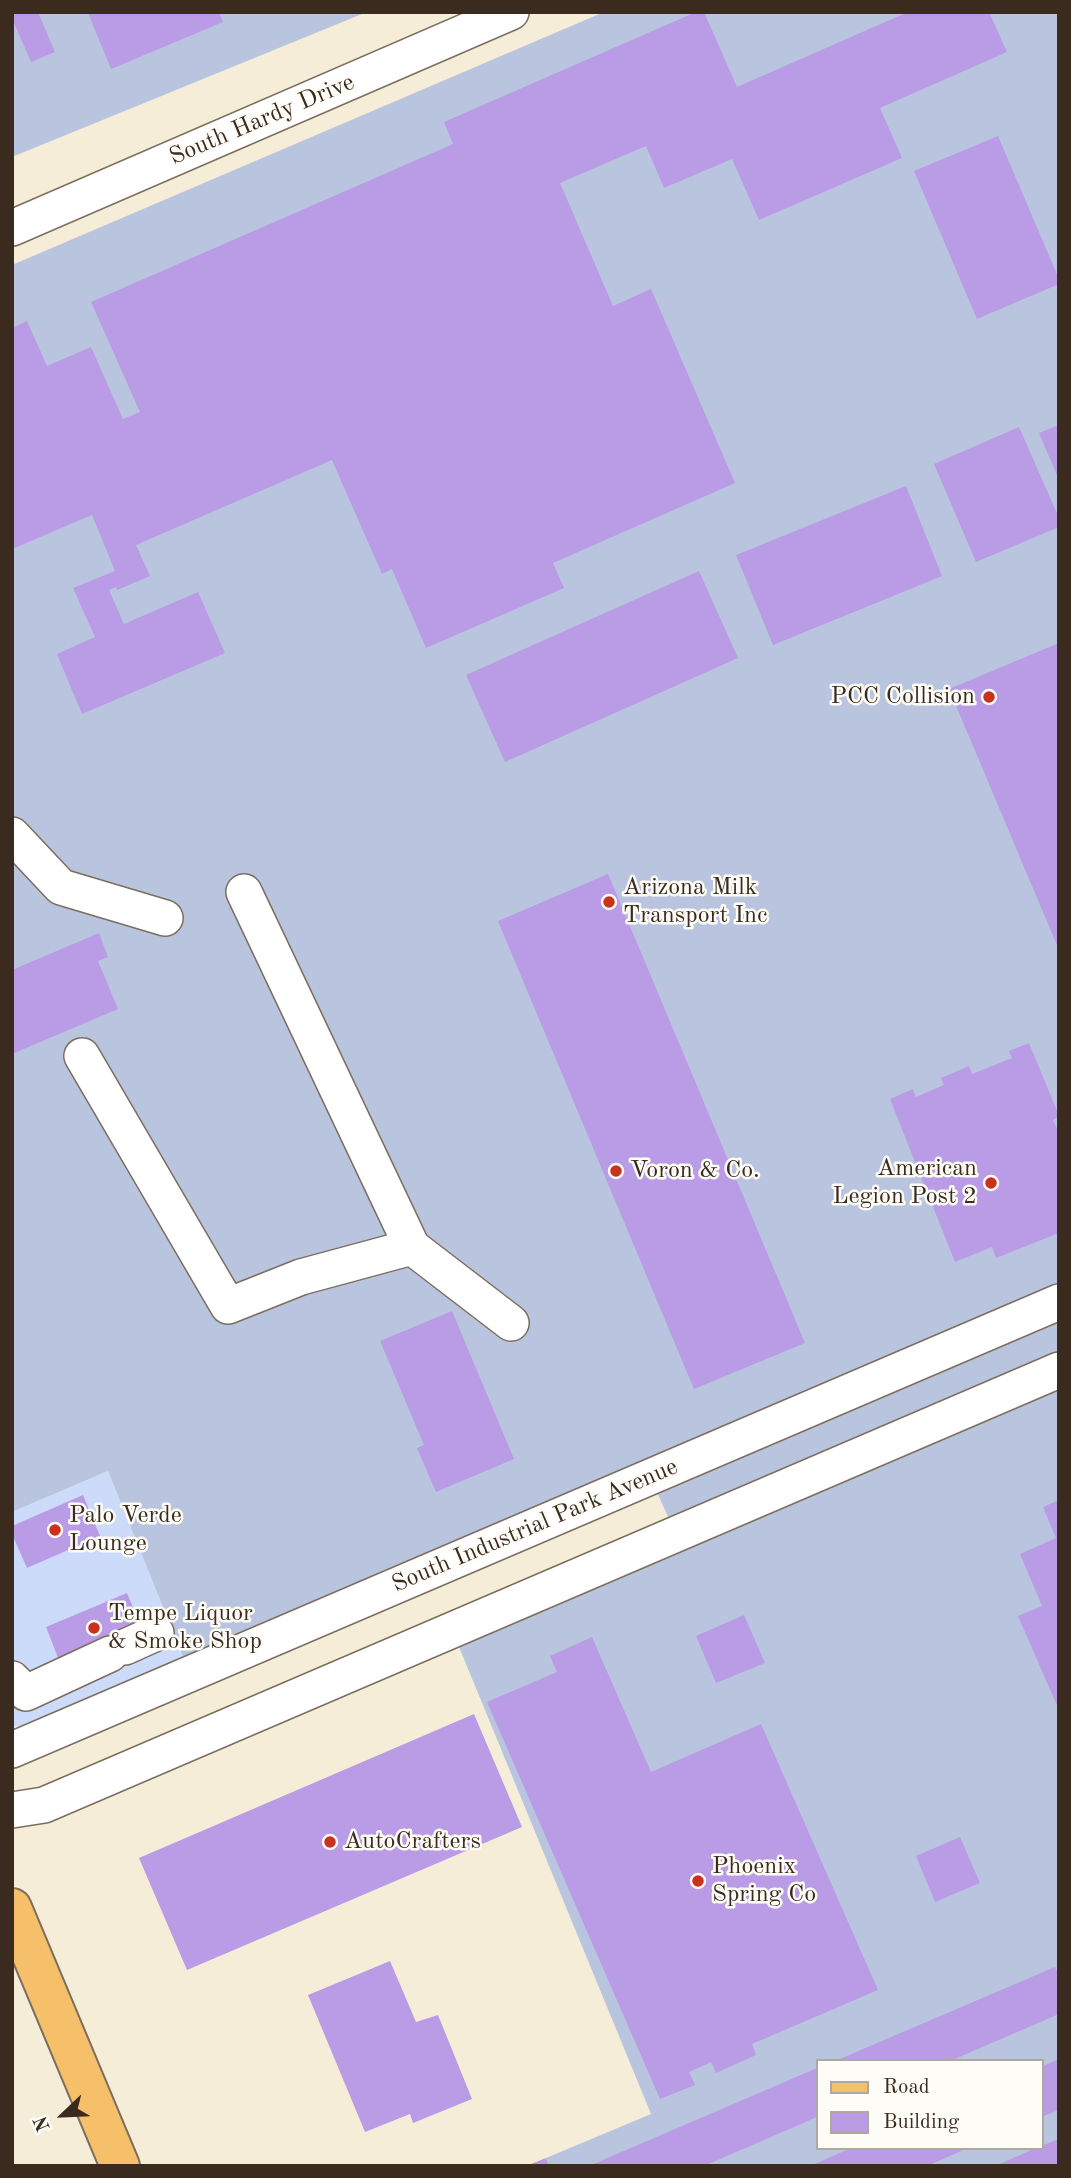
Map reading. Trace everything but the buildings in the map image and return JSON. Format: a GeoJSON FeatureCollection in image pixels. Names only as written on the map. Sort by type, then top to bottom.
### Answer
{"type":"FeatureCollection","features":[{"type":"Feature","properties":{"kind":"main road"},"geometry":{"type":"LineString","coordinates":[[12,1908],[120,2166]]}},
{"type":"Feature","properties":{"kind":"street","name":"South Hardy Drive"},"geometry":{"type":"LineString","coordinates":[[12,228],[511,12]]}},
{"type":"Feature","properties":{"kind":"street"},"geometry":{"type":"LineString","coordinates":[[12,835],[61,887],[165,918]]}},
{"type":"Feature","properties":{"kind":"street"},"geometry":{"type":"LineString","coordinates":[[244,891],[412,1247],[511,1323]]}},
{"type":"Feature","properties":{"kind":"street"},"geometry":{"type":"LineString","coordinates":[[82,1056],[228,1306],[301,1277],[412,1247]]}},
{"type":"Feature","properties":{"kind":"street","name":"South Industrial Park Avenue"},"geometry":{"type":"LineString","coordinates":[[12,1750],[1059,1302]]}},
{"type":"Feature","properties":{"kind":"street"},"geometry":{"type":"LineString","coordinates":[[12,1810],[44,1805],[1059,1370]]}},
{"type":"Feature","properties":{"kind":"street"},"geometry":{"type":"LineString","coordinates":[[12,1679],[26,1693],[130,1644]]}},
{"type":"Feature","properties":{"kind":"shaded area"},"geometry":{"type":"Polygon","coordinates":[[[12,12],[367,12],[12,157],[12,12]]]}},
{"type":"Feature","properties":{"kind":"shaded area"},"geometry":{"type":"Polygon","coordinates":[[[604,12],[1059,12],[1059,2166],[549,2166],[546,2158],[651,2114],[457,1642],[681,1546],[644,1463],[184,1659],[108,1471],[12,1512],[12,265],[604,12]]]}},
{"type":"Feature","properties":{"kind":"shaded area"},"geometry":{"type":"Polygon","coordinates":[[[108,1471],[184,1659],[37,1725],[14,1726],[12,1512],[108,1471]]]}},
{"type":"Feature","properties":{"kind":"place","name":"PCC Collision"},"geometry":{"type":"Point","coordinates":[989,697]}},
{"type":"Feature","properties":{"kind":"place","name":"Arizona Milk Transport Inc"},"geometry":{"type":"Point","coordinates":[609,902]}},
{"type":"Feature","properties":{"kind":"place","name":"Voron & Co."},"geometry":{"type":"Point","coordinates":[616,1171]}},
{"type":"Feature","properties":{"kind":"place","name":"American Legion Post 2"},"geometry":{"type":"Point","coordinates":[991,1183]}},
{"type":"Feature","properties":{"kind":"place","name":"Palo Verde Lounge"},"geometry":{"type":"Point","coordinates":[55,1530]}},
{"type":"Feature","properties":{"kind":"place","name":"Tempe Liquor & Smoke Shop"},"geometry":{"type":"Point","coordinates":[94,1628]}},
{"type":"Feature","properties":{"kind":"place","name":"AutoCrafters"},"geometry":{"type":"Point","coordinates":[330,1842]}},
{"type":"Feature","properties":{"kind":"place","name":"Phoenix Spring Co"},"geometry":{"type":"Point","coordinates":[698,1881]}}]}
